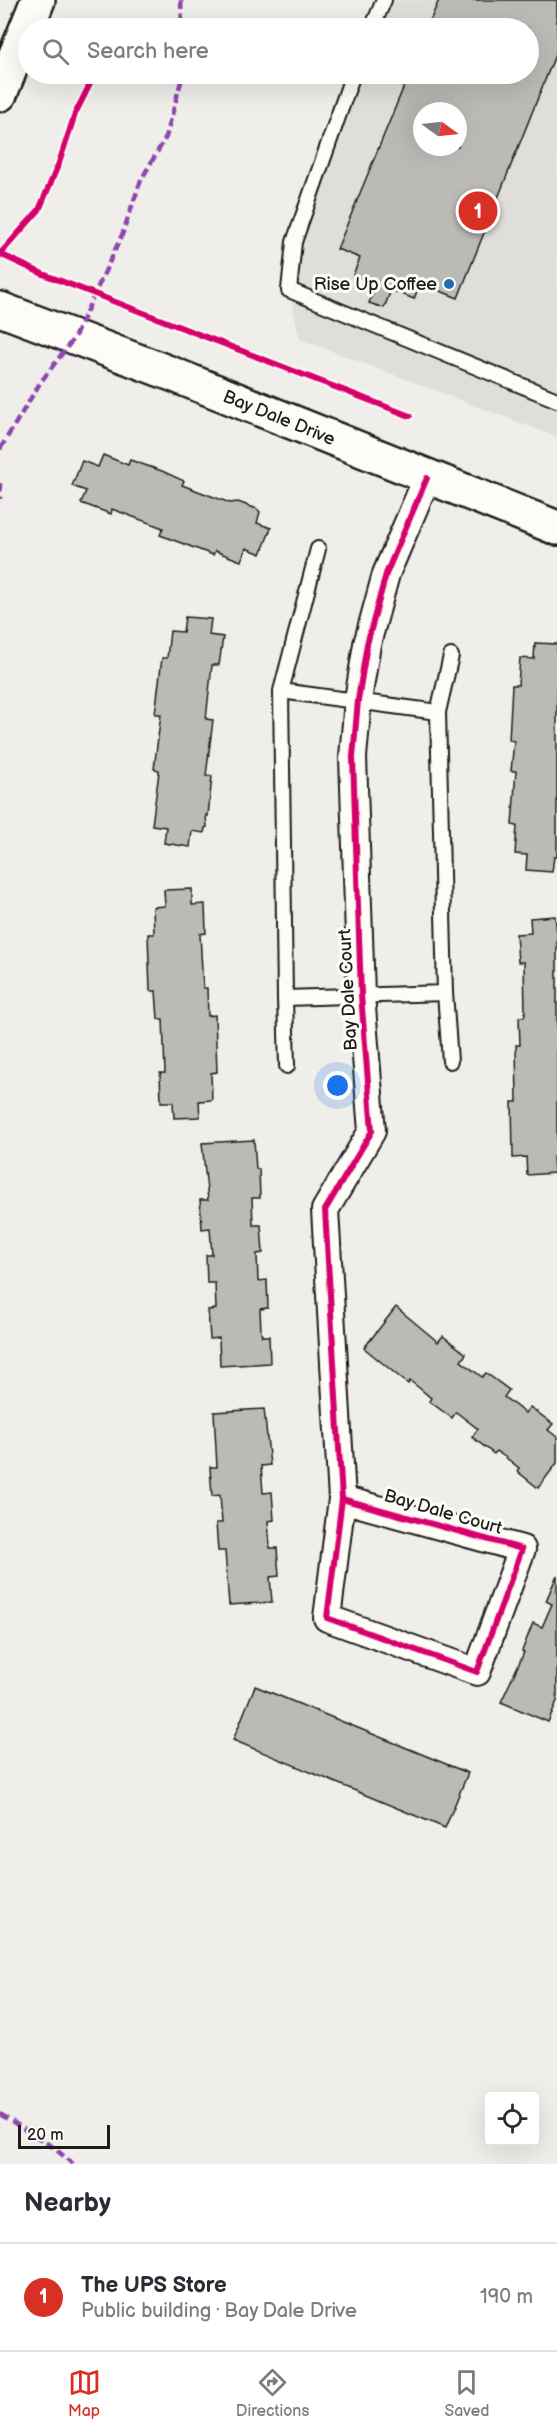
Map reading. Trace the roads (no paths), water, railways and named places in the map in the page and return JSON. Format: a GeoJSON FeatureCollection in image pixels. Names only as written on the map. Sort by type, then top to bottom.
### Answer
{"type":"FeatureCollection","features":[{"type":"Feature","properties":{"kind":"street"},"geometry":{"type":"LineString","coordinates":[[31,18],[38,0]]}},
{"type":"Feature","properties":{"kind":"street"},"geometry":{"type":"LineString","coordinates":[[0,94],[18,49]]}},
{"type":"Feature","properties":{"kind":"street","name":"Bay Dale Drive"},"geometry":{"type":"LineString","coordinates":[[0,309],[172,374],[427,478],[557,528]]}},
{"type":"Feature","properties":{"kind":"street","name":"Bay Dale Court"},"geometry":{"type":"LineString","coordinates":[[342,1499],[522,1550],[477,1672],[327,1618],[342,1499],[325,1209],[372,1131],[361,995],[354,757],[358,700],[367,644],[386,574],[427,478]]}},
{"type":"Feature","properties":{"kind":"lane"},"geometry":{"type":"LineString","coordinates":[[376,18],[384,0]]}},
{"type":"Feature","properties":{"kind":"lane"},"geometry":{"type":"LineString","coordinates":[[349,84],[294,242],[289,290],[557,400]]}},
{"type":"Feature","properties":{"kind":"lane"},"geometry":{"type":"LineString","coordinates":[[287,1066],[281,691],[318,549]]}},
{"type":"Feature","properties":{"kind":"lane"},"geometry":{"type":"LineString","coordinates":[[450,1061],[445,993],[438,712],[451,656]]}},
{"type":"Feature","properties":{"kind":"lane"},"geometry":{"type":"LineString","coordinates":[[281,691],[438,712]]}},
{"type":"Feature","properties":{"kind":"lane"},"geometry":{"type":"LineString","coordinates":[[285,998],[445,993]]}},
{"type":"Feature","properties":{"kind":"place","name":"The UPS Store"},"geometry":{"type":"Point","coordinates":[478,211]}},
{"type":"Feature","properties":{"kind":"place","name":"Rise Up Coffee"},"geometry":{"type":"Point","coordinates":[449,284]}}]}
